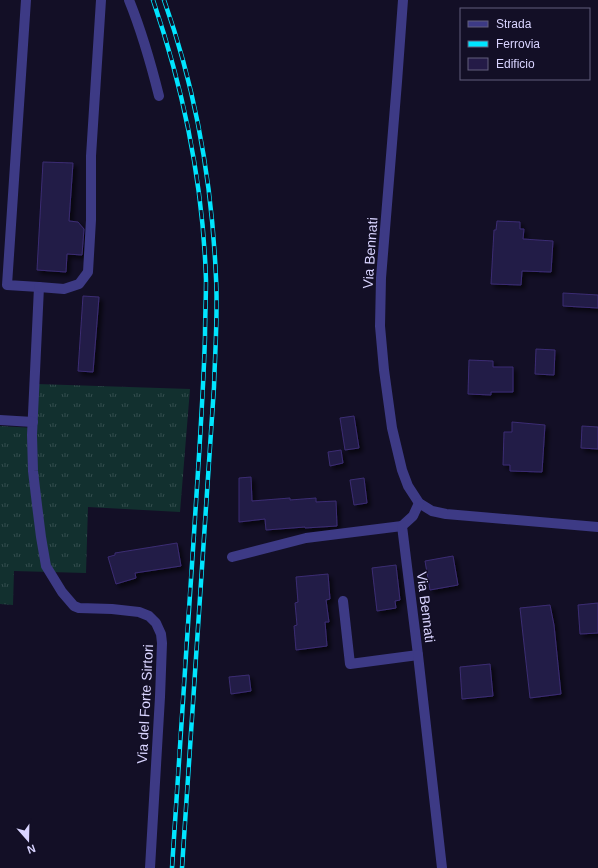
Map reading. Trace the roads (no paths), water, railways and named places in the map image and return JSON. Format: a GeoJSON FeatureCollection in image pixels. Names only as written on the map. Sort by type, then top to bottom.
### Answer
{"type":"FeatureCollection","features":[{"type":"Feature","properties":{"kind":"street"},"geometry":{"type":"LineString","coordinates":[[26,0],[7,285],[64,288],[79,284],[88,272],[91,220],[91,156],[101,0]]}},
{"type":"Feature","properties":{"kind":"street"},"geometry":{"type":"LineString","coordinates":[[129,0],[139,25],[159,96]]}},
{"type":"Feature","properties":{"kind":"street","name":"Via Bennati"},"geometry":{"type":"LineString","coordinates":[[403,0],[381,278],[380,326],[392,428],[402,470],[408,486],[419,503]]}},
{"type":"Feature","properties":{"kind":"street","name":"Via del Forte Sirtori"},"geometry":{"type":"LineString","coordinates":[[40,287],[33,422],[33,470],[46,566],[62,592],[74,606],[79,608],[139,612],[149,616],[156,623],[161,634],[160,697],[150,868]]}},
{"type":"Feature","properties":{"kind":"street"},"geometry":{"type":"LineString","coordinates":[[0,420],[33,422]]}},
{"type":"Feature","properties":{"kind":"street"},"geometry":{"type":"LineString","coordinates":[[232,557],[306,538],[402,526],[412,516],[419,503],[432,511],[446,514],[598,527]]}},
{"type":"Feature","properties":{"kind":"street","name":"Via Bennati"},"geometry":{"type":"LineString","coordinates":[[343,601],[350,664],[418,655],[402,526]]}},
{"type":"Feature","properties":{"kind":"street"},"geometry":{"type":"LineString","coordinates":[[418,655],[442,868]]}},
{"type":"Feature","properties":{"kind":"railway"},"geometry":{"type":"LineString","coordinates":[[153,0],[174,68],[190,138],[201,208],[206,280],[202,411],[172,868]]}},
{"type":"Feature","properties":{"kind":"railway"},"geometry":{"type":"LineString","coordinates":[[164,0],[185,68],[200,137],[211,207],[217,292],[214,387],[182,868]]}}]}
